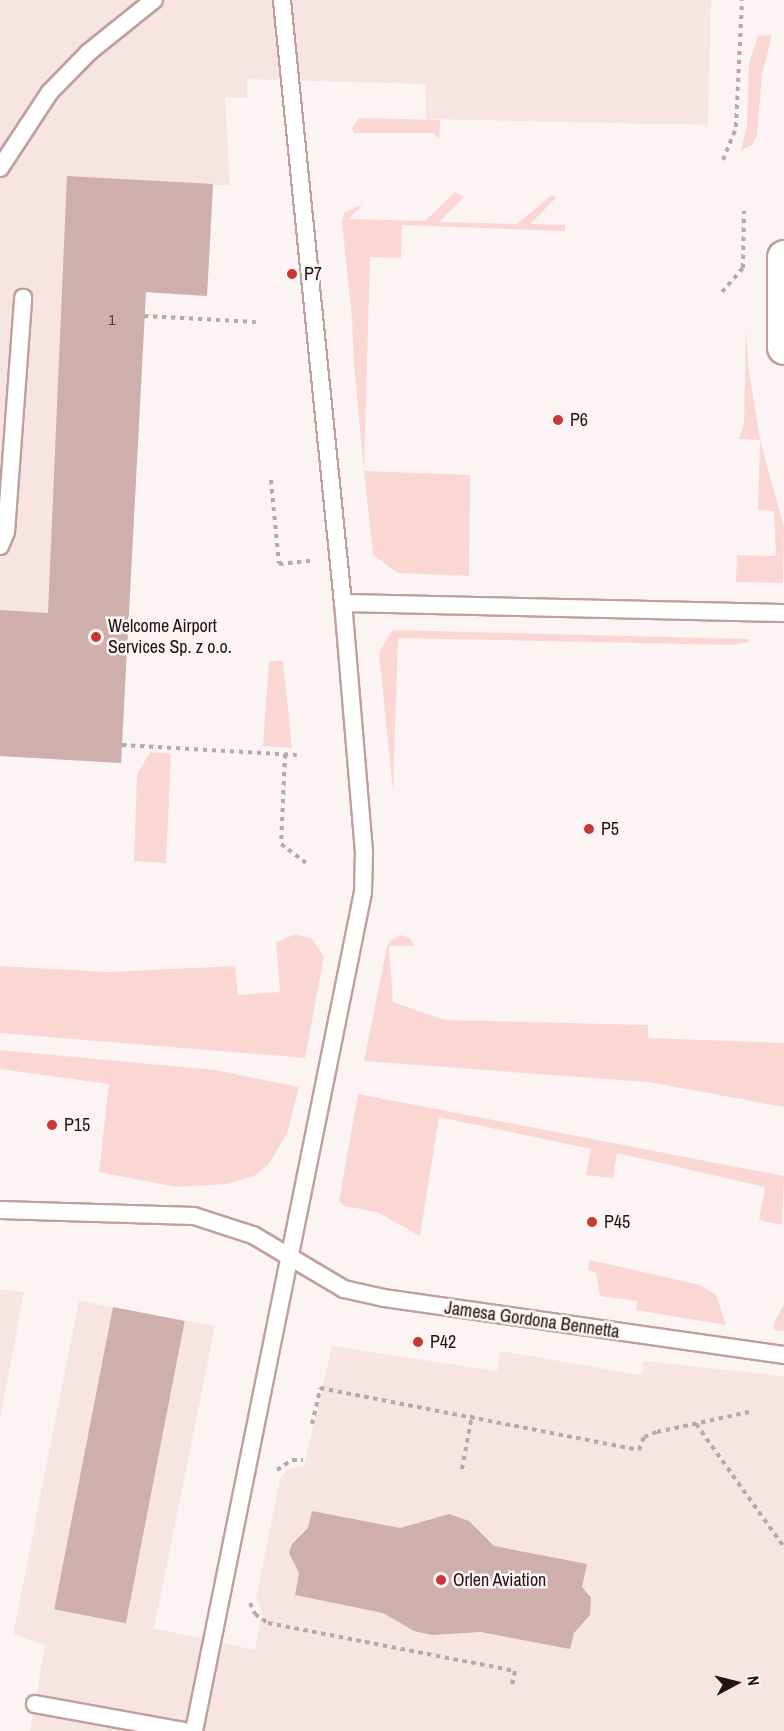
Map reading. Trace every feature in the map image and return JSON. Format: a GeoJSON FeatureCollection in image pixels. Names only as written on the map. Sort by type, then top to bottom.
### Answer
{"type":"FeatureCollection","features":[{"type":"Feature","properties":{"kind":"street"},"geometry":{"type":"LineString","coordinates":[[784,257],[784,347]]}},
{"type":"Feature","properties":{"kind":"lane"},"geometry":{"type":"LineString","coordinates":[[0,168],[50,92],[89,52],[154,0]]}},
{"type":"Feature","properties":{"kind":"lane"},"geometry":{"type":"LineString","coordinates":[[194,1731],[363,892],[364,852],[343,603],[282,0]]}},
{"type":"Feature","properties":{"kind":"lane"},"geometry":{"type":"LineString","coordinates":[[0,546],[6,532],[22,298]]}},
{"type":"Feature","properties":{"kind":"lane"},"geometry":{"type":"LineString","coordinates":[[343,603],[784,614]]}},
{"type":"Feature","properties":{"kind":"lane","name":"Jamesa Gordona Bennetta"},"geometry":{"type":"LineString","coordinates":[[0,1210],[194,1216],[253,1235],[288,1259],[344,1289],[384,1298],[784,1355]]}},
{"type":"Feature","properties":{"kind":"lane"},"geometry":{"type":"LineString","coordinates":[[35,1704],[184,1731]]}},
{"type":"Feature","properties":{"kind":"path"},"geometry":{"type":"LineString","coordinates":[[723,160],[736,126],[742,0]]}},
{"type":"Feature","properties":{"kind":"path"},"geometry":{"type":"LineString","coordinates":[[722,292],[743,268],[744,212]]}},
{"type":"Feature","properties":{"kind":"path"},"geometry":{"type":"LineString","coordinates":[[144,316],[256,322]]}},
{"type":"Feature","properties":{"kind":"path"},"geometry":{"type":"LineString","coordinates":[[271,480],[279,564],[310,561]]}},
{"type":"Feature","properties":{"kind":"path"},"geometry":{"type":"LineString","coordinates":[[122,745],[297,755]]}},
{"type":"Feature","properties":{"kind":"path"},"geometry":{"type":"LineString","coordinates":[[285,754],[281,844],[306,863]]}},
{"type":"Feature","properties":{"kind":"path"},"geometry":{"type":"LineString","coordinates":[[312,1424],[320,1388],[472,1415],[639,1450],[644,1437],[749,1412]]}},
{"type":"Feature","properties":{"kind":"path"},"geometry":{"type":"LineString","coordinates":[[462,1469],[472,1415]]}},
{"type":"Feature","properties":{"kind":"path"},"geometry":{"type":"LineString","coordinates":[[696,1424],[784,1547]]}},
{"type":"Feature","properties":{"kind":"path"},"geometry":{"type":"LineString","coordinates":[[251,1606],[268,1623],[515,1671],[511,1688]]}},
{"type":"Feature","properties":{"kind":"shaded area"},"geometry":{"type":"Polygon","coordinates":[[[0,0],[711,0],[708,125],[426,119],[426,84],[247,79],[247,98],[225,97],[230,185],[213,185],[207,296],[145,293],[121,763],[0,756],[0,0]]]}},
{"type":"Feature","properties":{"kind":"shaded area"},"geometry":{"type":"Polygon","coordinates":[[[772,35],[762,75],[757,135],[752,145],[741,151],[747,126],[749,63],[758,36],[772,35]]]}},
{"type":"Feature","properties":{"kind":"shaded area"},"geometry":{"type":"Polygon","coordinates":[[[359,118],[440,120],[439,139],[434,133],[354,133],[352,128],[359,118]]]}},
{"type":"Feature","properties":{"kind":"shaded area"},"geometry":{"type":"Polygon","coordinates":[[[455,192],[464,197],[439,222],[517,224],[552,195],[556,198],[530,224],[565,225],[565,231],[402,225],[401,258],[370,257],[364,471],[470,475],[469,576],[398,573],[373,555],[364,472],[342,222],[344,213],[363,204],[349,219],[425,221],[455,192]]]}},
{"type":"Feature","properties":{"kind":"shaded area"},"geometry":{"type":"Polygon","coordinates":[[[746,327],[748,364],[760,440],[739,439],[744,424],[746,327]]]}},
{"type":"Feature","properties":{"kind":"shaded area"},"geometry":{"type":"Polygon","coordinates":[[[760,440],[784,527],[783,583],[736,582],[737,555],[776,556],[774,511],[758,510],[760,440]]]}},
{"type":"Feature","properties":{"kind":"shaded area"},"geometry":{"type":"Polygon","coordinates":[[[392,630],[749,639],[749,642],[732,645],[398,638],[393,791],[379,653],[392,630]]]}},
{"type":"Feature","properties":{"kind":"shaded area"},"geometry":{"type":"Polygon","coordinates":[[[269,661],[283,661],[292,748],[263,746],[269,661]]]}},
{"type":"Feature","properties":{"kind":"shaded area"},"geometry":{"type":"Polygon","coordinates":[[[150,752],[171,754],[166,863],[134,861],[137,775],[150,752]]]}},
{"type":"Feature","properties":{"kind":"shaded area"},"geometry":{"type":"Polygon","coordinates":[[[295,934],[312,939],[324,957],[305,1058],[0,1033],[0,966],[109,972],[235,966],[238,995],[280,992],[276,943],[295,934]]]}},
{"type":"Feature","properties":{"kind":"shaded area"},"geometry":{"type":"Polygon","coordinates":[[[402,935],[411,939],[414,946],[389,946],[393,1002],[444,1020],[648,1025],[648,1038],[784,1043],[784,1107],[648,1082],[364,1061],[387,947],[391,940],[402,935]]]}},
{"type":"Feature","properties":{"kind":"shaded area"},"geometry":{"type":"Polygon","coordinates":[[[0,1050],[215,1070],[299,1087],[287,1134],[268,1165],[254,1176],[227,1184],[176,1187],[99,1172],[109,1084],[0,1069],[0,1050]]]}},
{"type":"Feature","properties":{"kind":"shaded area"},"geometry":{"type":"Polygon","coordinates":[[[358,1094],[784,1176],[782,1225],[759,1220],[765,1187],[617,1153],[613,1178],[586,1175],[591,1149],[439,1117],[420,1236],[377,1212],[344,1206],[339,1201],[358,1094]]]}},
{"type":"Feature","properties":{"kind":"shaded area"},"geometry":{"type":"Polygon","coordinates":[[[590,1260],[700,1285],[716,1295],[726,1325],[636,1310],[637,1301],[600,1296],[596,1273],[588,1270],[590,1260]]]}},
{"type":"Feature","properties":{"kind":"shaded area"},"geometry":{"type":"Polygon","coordinates":[[[0,1289],[24,1292],[0,1419],[0,1289]]]}},
{"type":"Feature","properties":{"kind":"shaded area"},"geometry":{"type":"Polygon","coordinates":[[[79,1301],[215,1326],[154,1628],[255,1650],[262,1612],[256,1598],[280,1479],[288,1469],[304,1466],[332,1346],[497,1371],[500,1351],[641,1375],[644,1361],[784,1376],[784,1731],[30,1731],[45,1645],[13,1634],[79,1301]]]}},
{"type":"Feature","properties":{"kind":"shaded area"},"geometry":{"type":"Polygon","coordinates":[[[784,1304],[784,1331],[774,1330],[774,1323],[784,1304]]]}},
{"type":"Feature","properties":{"kind":"building"},"geometry":{"type":"Polygon","coordinates":[[[67,176],[213,184],[207,296],[146,292],[121,763],[0,756],[0,610],[48,613],[67,176]]]}},
{"type":"Feature","properties":{"kind":"building"},"geometry":{"type":"Polygon","coordinates":[[[113,1307],[185,1321],[126,1623],[54,1609],[113,1307]]]}},
{"type":"Feature","properties":{"kind":"building","name":"Orlen Aviation"},"geometry":{"type":"Polygon","coordinates":[[[312,1511],[400,1528],[449,1514],[469,1521],[494,1546],[587,1564],[582,1587],[591,1598],[590,1615],[574,1633],[570,1649],[481,1632],[432,1635],[414,1631],[383,1613],[295,1595],[299,1573],[289,1553],[292,1544],[308,1528],[312,1511]]]}},
{"type":"Feature","properties":{"kind":"place","name":"P7"},"geometry":{"type":"Point","coordinates":[292,274]}},
{"type":"Feature","properties":{"kind":"place","name":"P6"},"geometry":{"type":"Point","coordinates":[558,420]}},
{"type":"Feature","properties":{"kind":"place","name":"Welcome Airport Services Sp. z o.o."},"geometry":{"type":"Point","coordinates":[96,637]}},
{"type":"Feature","properties":{"kind":"place","name":"P5"},"geometry":{"type":"Point","coordinates":[589,829]}},
{"type":"Feature","properties":{"kind":"place","name":"P15"},"geometry":{"type":"Point","coordinates":[52,1125]}},
{"type":"Feature","properties":{"kind":"place","name":"P45"},"geometry":{"type":"Point","coordinates":[592,1222]}},
{"type":"Feature","properties":{"kind":"place","name":"P42"},"geometry":{"type":"Point","coordinates":[418,1342]}},
{"type":"Feature","properties":{"kind":"place","name":"Orlen Aviation"},"geometry":{"type":"Point","coordinates":[441,1580]}}]}
